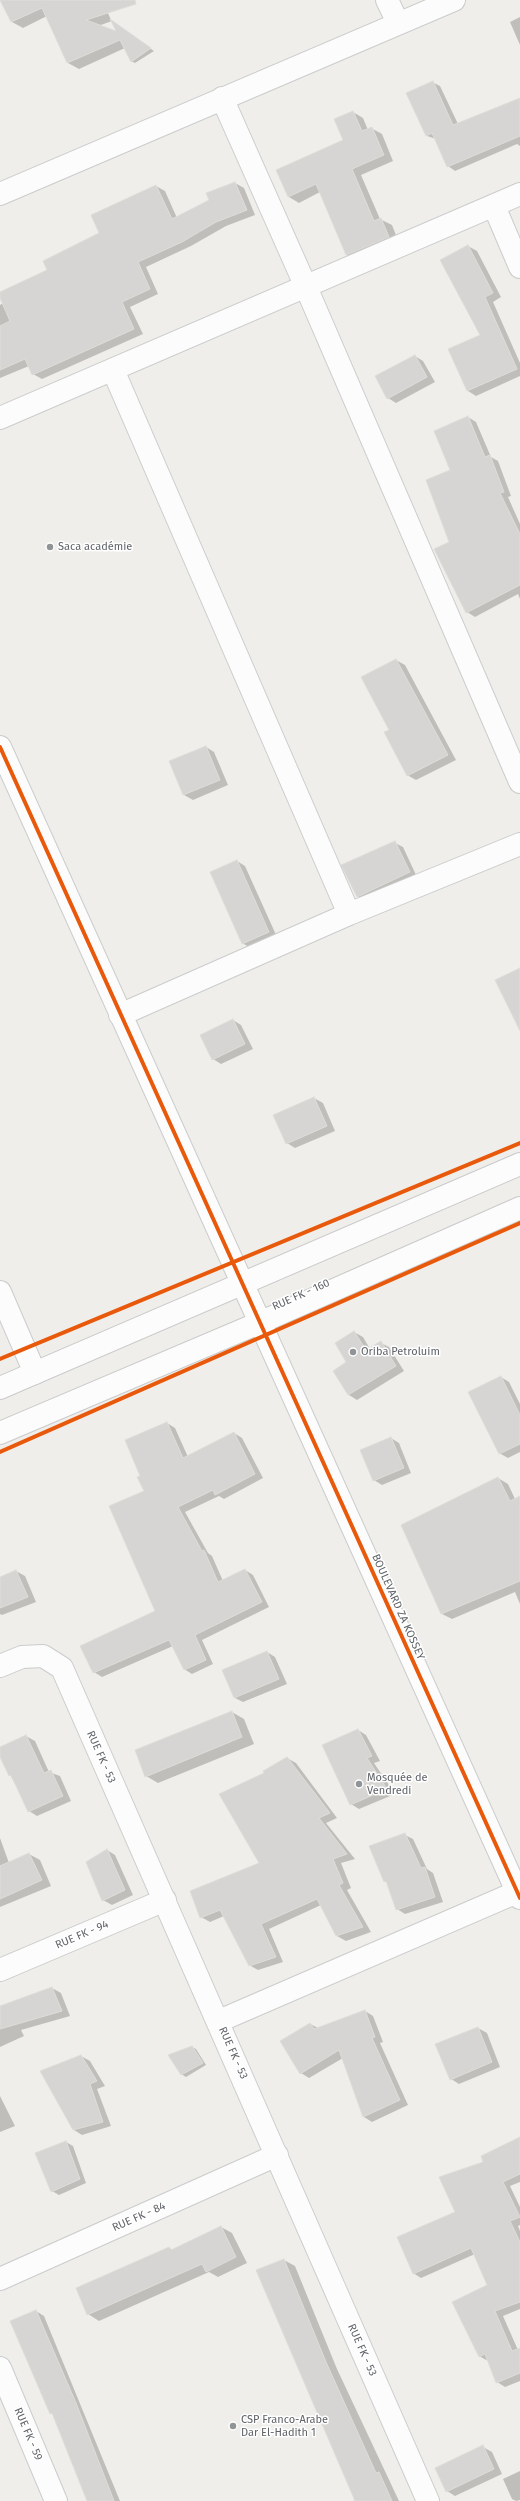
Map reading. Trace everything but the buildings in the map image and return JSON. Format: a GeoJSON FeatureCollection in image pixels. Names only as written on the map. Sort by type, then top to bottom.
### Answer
{"type":"FeatureCollection","features":[{"type":"Feature","properties":{"kind":"street"},"geometry":{"type":"LineString","coordinates":[[387,0],[398,23]]}},
{"type":"Feature","properties":{"kind":"street"},"geometry":{"type":"LineString","coordinates":[[0,194],[454,0]]}},
{"type":"Feature","properties":{"kind":"street"},"geometry":{"type":"LineString","coordinates":[[222,98],[306,287],[520,782]]}},
{"type":"Feature","properties":{"kind":"street"},"geometry":{"type":"LineString","coordinates":[[0,418],[520,194]]}},
{"type":"Feature","properties":{"kind":"street"},"geometry":{"type":"LineString","coordinates":[[494,206],[520,266]]}},
{"type":"Feature","properties":{"kind":"street"},"geometry":{"type":"LineString","coordinates":[[113,370],[349,914]]}},
{"type":"Feature","properties":{"kind":"street","name":"BOULEVARD ZA KOSSEY"},"geometry":{"type":"LineString","coordinates":[[1,751],[519,1895]]}},
{"type":"Feature","properties":{"kind":"street"},"geometry":{"type":"LineString","coordinates":[[120,1015],[349,914],[520,844]]}},
{"type":"Feature","properties":{"kind":"street"},"geometry":{"type":"LineString","coordinates":[[0,1388],[520,1164]]}},
{"type":"Feature","properties":{"kind":"street","name":"RUE FK - 160"},"geometry":{"type":"LineString","coordinates":[[0,1433],[259,1323],[520,1208]]}},
{"type":"Feature","properties":{"kind":"street"},"geometry":{"type":"LineString","coordinates":[[0,1292],[35,1373]]}},
{"type":"Feature","properties":{"kind":"street","name":"RUE FK - 53"},"geometry":{"type":"LineString","coordinates":[[0,1666],[22,1657],[43,1656],[62,1668],[219,2021],[428,2501]]}},
{"type":"Feature","properties":{"kind":"street"},"geometry":{"type":"LineString","coordinates":[[219,2021],[519,1895]]}},
{"type":"Feature","properties":{"kind":"street","name":"RUE FK - 94"},"geometry":{"type":"LineString","coordinates":[[0,1970],[165,1900]]}},
{"type":"Feature","properties":{"kind":"street","name":"RUE FK - 84"},"geometry":{"type":"LineString","coordinates":[[0,2279],[277,2155]]}},
{"type":"Feature","properties":{"kind":"street","name":"RUE FK - 59"},"geometry":{"type":"LineString","coordinates":[[0,2368],[56,2501]]}},
{"type":"Feature","properties":{"kind":"cycle path"},"geometry":{"type":"LineString","coordinates":[[0,747],[520,1898]]}},
{"type":"Feature","properties":{"kind":"cycle path"},"geometry":{"type":"LineString","coordinates":[[0,1359],[520,1143]]}},
{"type":"Feature","properties":{"kind":"cycle path"},"geometry":{"type":"LineString","coordinates":[[0,1452],[520,1223]]}},
{"type":"Feature","properties":{"kind":"place","name":"Saca académie"},"geometry":{"type":"Point","coordinates":[50,547]}},
{"type":"Feature","properties":{"kind":"place","name":"Oriba Petroluim"},"geometry":{"type":"Point","coordinates":[353,1352]}},
{"type":"Feature","properties":{"kind":"place","name":"Mosquée de Vendredi"},"geometry":{"type":"Point","coordinates":[359,1784]}},
{"type":"Feature","properties":{"kind":"place","name":"CSP Franco-Arabe Dar El-Hadith 1"},"geometry":{"type":"Point","coordinates":[233,2426]}}]}
